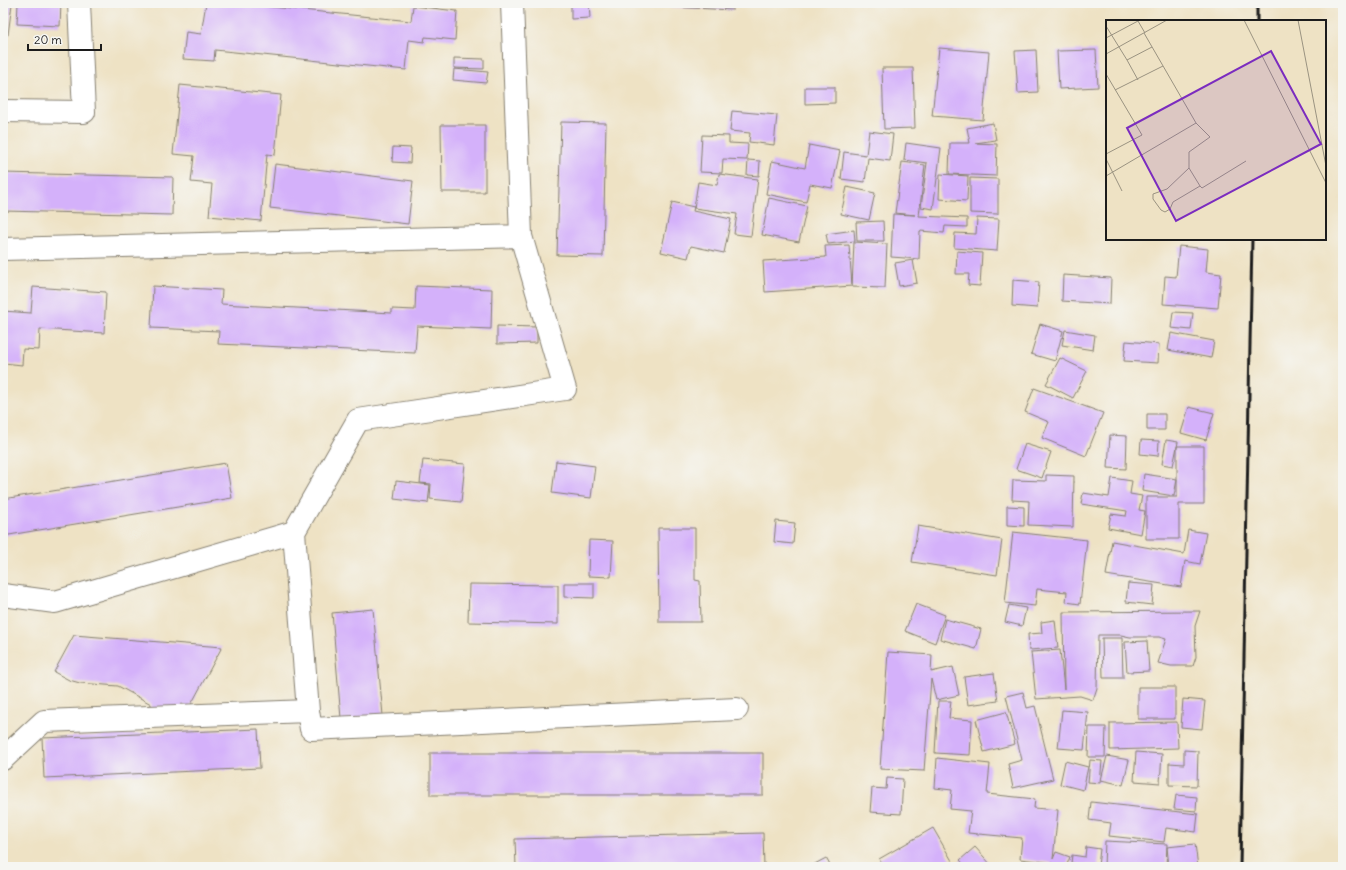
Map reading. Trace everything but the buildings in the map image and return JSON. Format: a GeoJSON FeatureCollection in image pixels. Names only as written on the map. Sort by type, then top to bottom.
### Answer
{"type":"FeatureCollection","features":[{"type":"Feature","properties":{"kind":"street"},"geometry":{"type":"LineString","coordinates":[[3,111],[84,112],[79,3]]}},
{"type":"Feature","properties":{"kind":"street"},"geometry":{"type":"LineString","coordinates":[[512,3],[521,236],[565,389],[358,420],[294,532],[308,711],[311,729],[737,709]]}},
{"type":"Feature","properties":{"kind":"street"},"geometry":{"type":"LineString","coordinates":[[3,249],[521,236]]}},
{"type":"Feature","properties":{"kind":"street"},"geometry":{"type":"LineString","coordinates":[[3,595],[56,602],[294,532]]}},
{"type":"Feature","properties":{"kind":"street"},"geometry":{"type":"LineString","coordinates":[[3,759],[44,721],[308,711]]}},
{"type":"Feature","properties":{"kind":"railway"},"geometry":{"type":"LineString","coordinates":[[1257,3],[1257,20]]}},
{"type":"Feature","properties":{"kind":"railway"},"geometry":{"type":"LineString","coordinates":[[1240,867],[1252,240]]}}]}
